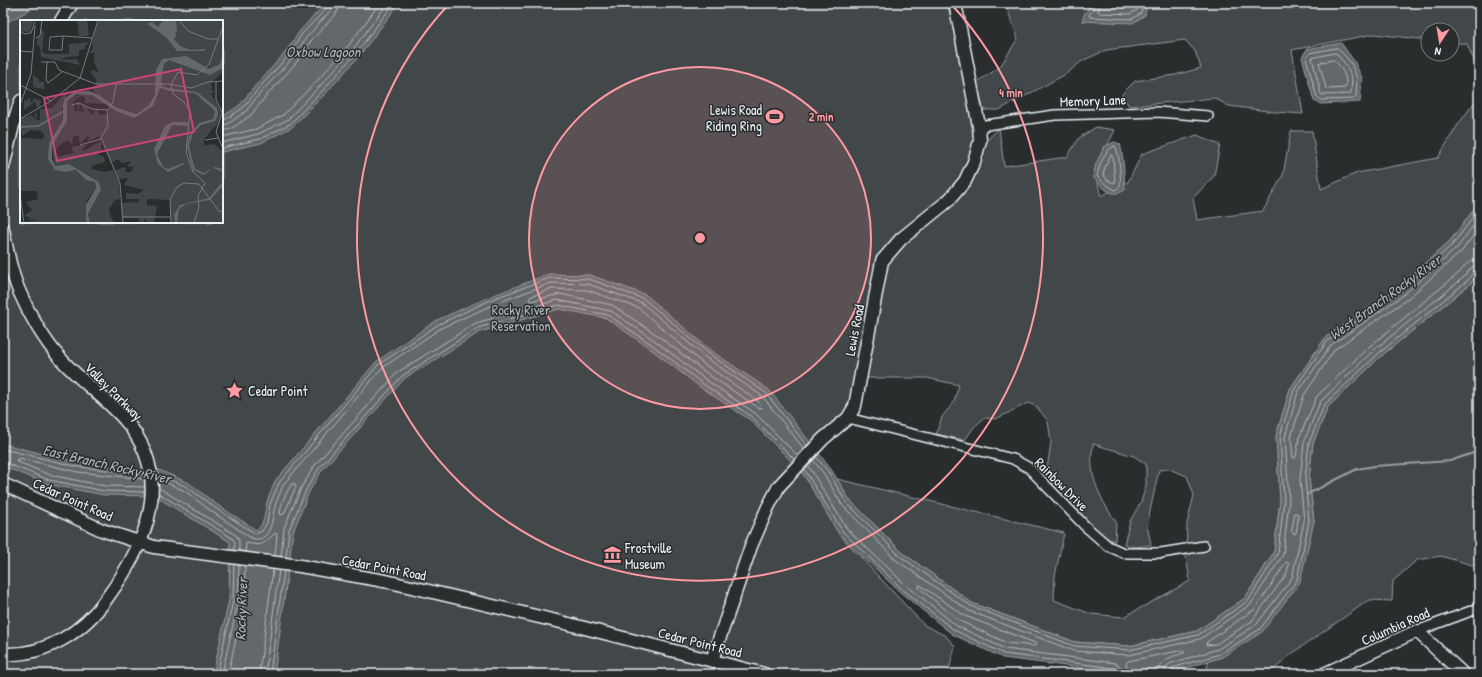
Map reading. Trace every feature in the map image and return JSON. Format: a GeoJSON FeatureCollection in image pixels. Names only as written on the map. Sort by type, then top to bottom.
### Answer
{"type":"FeatureCollection","features":[{"type":"Feature","properties":{"kind":"street"},"geometry":{"type":"LineString","coordinates":[[62,20],[72,3]]}},
{"type":"Feature","properties":{"kind":"street","name":"Lewis Road"},"geometry":{"type":"LineString","coordinates":[[712,660],[751,546],[779,486],[823,439],[848,418],[854,406],[882,261],[901,239],[949,200],[965,181],[974,162],[980,141],[979,126],[955,3]]}},
{"type":"Feature","properties":{"kind":"street"},"geometry":{"type":"LineString","coordinates":[[3,167],[14,121],[20,104]]}},
{"type":"Feature","properties":{"kind":"street","name":"Memory Lane"},"geometry":{"type":"LineString","coordinates":[[979,126],[1055,115],[1158,112],[1208,116]]}},
{"type":"Feature","properties":{"kind":"street","name":"Valley Parkway"},"geometry":{"type":"LineString","coordinates":[[3,229],[9,257],[20,293],[41,331],[59,357],[125,419],[140,440],[150,466],[152,498],[150,514],[133,558],[120,580],[97,611],[79,628],[58,643],[40,650],[3,654]]}},
{"type":"Feature","properties":{"kind":"street","name":"Rainbow Drive"},"geometry":{"type":"LineString","coordinates":[[848,418],[1013,459],[1029,468],[1084,526],[1108,546],[1124,553],[1161,553],[1204,546]]}},
{"type":"Feature","properties":{"kind":"street","name":"Cedar Point Road"},"geometry":{"type":"LineString","coordinates":[[3,484],[102,530],[166,549],[300,566],[390,582],[565,623],[764,674]]}},
{"type":"Feature","properties":{"kind":"street","name":"Columbia Road"},"geometry":{"type":"LineString","coordinates":[[1324,674],[1417,631],[1479,608]]}},
{"type":"Feature","properties":{"kind":"street"},"geometry":{"type":"LineString","coordinates":[[1417,631],[1463,674]]}},
{"type":"Feature","properties":{"kind":"green space","name":"Rocky River Reservation"},"geometry":{"type":"Polygon","coordinates":[[[3,3],[956,3],[981,138],[961,190],[880,257],[856,403],[798,465],[839,534],[924,625],[946,636],[955,646],[948,674],[3,674],[3,3]]]}},
{"type":"Feature","properties":{"kind":"green space"},"geometry":{"type":"Polygon","coordinates":[[[1005,3],[1479,3],[1479,72],[1467,44],[1460,43],[1460,22],[1420,22],[1420,39],[1374,34],[1292,50],[1303,114],[1229,106],[1214,98],[1129,106],[1122,94],[1135,81],[1175,75],[1201,68],[1195,51],[1185,40],[1106,50],[1082,61],[1066,74],[999,110],[983,110],[977,82],[1000,67],[1018,38],[1005,3]]]}},
{"type":"Feature","properties":{"kind":"green space"},"geometry":{"type":"Polygon","coordinates":[[[1479,96],[1479,203],[1450,241],[1396,289],[1325,338],[1290,389],[1276,436],[1280,501],[1274,552],[1245,598],[1197,631],[1129,646],[1075,642],[972,603],[903,553],[849,499],[837,479],[1064,533],[1055,576],[1054,600],[1091,614],[1124,617],[1190,581],[1186,557],[1187,524],[1194,495],[1187,476],[1169,469],[1159,470],[1147,525],[1151,545],[1135,547],[1124,544],[1130,521],[1141,502],[1146,486],[1146,464],[1134,456],[1093,444],[1093,474],[1101,496],[1116,522],[1115,541],[1104,537],[1054,486],[1047,469],[1051,442],[1048,421],[1036,406],[1028,403],[996,419],[984,418],[974,427],[965,440],[936,434],[942,417],[954,402],[959,385],[927,378],[865,378],[886,266],[904,241],[963,192],[986,141],[999,128],[1004,166],[1067,157],[1079,138],[1096,127],[1115,130],[1106,148],[1096,177],[1101,196],[1128,182],[1142,154],[1197,135],[1220,145],[1214,176],[1193,198],[1197,220],[1263,211],[1283,175],[1291,131],[1312,131],[1321,189],[1357,173],[1438,158],[1457,126],[1479,96]]]}},
{"type":"Feature","properties":{"kind":"green space"},"geometry":{"type":"Polygon","coordinates":[[[1479,272],[1479,567],[1441,556],[1417,560],[1393,581],[1392,601],[1369,600],[1290,655],[1276,668],[1261,674],[1205,674],[1209,661],[1222,657],[1314,521],[1309,478],[1313,443],[1328,407],[1380,357],[1470,284],[1479,272]]]}},
{"type":"Feature","properties":{"kind":"water"},"geometry":{"type":"Polygon","coordinates":[[[3,3],[39,3],[26,12],[3,24],[3,3]]]}},
{"type":"Feature","properties":{"kind":"water","name":"Oxbow Lagoon"},"geometry":{"type":"Polygon","coordinates":[[[326,3],[399,3],[360,55],[326,93],[292,127],[261,143],[223,152],[223,116],[240,105],[285,53],[299,32],[326,3]]]}},
{"type":"Feature","properties":{"kind":"water"},"geometry":{"type":"Polygon","coordinates":[[[1092,3],[1147,3],[1145,15],[1133,23],[1082,21],[1085,13],[1092,3]]]}},
{"type":"Feature","properties":{"kind":"water"},"geometry":{"type":"Polygon","coordinates":[[[1341,43],[1354,61],[1362,78],[1360,102],[1321,104],[1314,101],[1302,57],[1307,49],[1341,43]]]}},
{"type":"Feature","properties":{"kind":"water"},"geometry":{"type":"Polygon","coordinates":[[[1114,142],[1120,144],[1124,167],[1125,190],[1115,193],[1107,191],[1093,177],[1096,164],[1104,147],[1114,142]]]}},
{"type":"Feature","properties":{"kind":"water"},"geometry":{"type":"Polygon","coordinates":[[[1479,203],[1479,272],[1470,284],[1380,357],[1328,407],[1313,443],[1309,478],[1314,521],[1300,582],[1262,632],[1222,657],[1167,674],[1129,674],[1003,658],[952,634],[900,592],[839,534],[802,472],[750,420],[700,387],[648,347],[606,318],[559,309],[480,332],[405,378],[322,470],[309,492],[293,532],[274,674],[213,674],[229,600],[230,542],[155,496],[104,495],[47,484],[3,466],[3,444],[79,463],[139,470],[159,470],[189,483],[216,504],[256,530],[262,524],[267,502],[275,481],[376,362],[437,320],[494,295],[549,274],[590,275],[646,295],[710,350],[769,390],[831,469],[849,499],[903,553],[972,603],[1075,642],[1129,646],[1197,631],[1245,598],[1274,552],[1280,501],[1276,436],[1290,389],[1325,338],[1396,289],[1450,241],[1479,203]]]}},
{"type":"Feature","properties":{"kind":"waterway"},"geometry":{"type":"LineString","coordinates":[[1308,494],[1357,469],[1375,466],[1450,461],[1479,451]]}},
{"type":"Feature","properties":{"kind":"place","name":"Lewis Road Riding Ring"},"geometry":{"type":"Point","coordinates":[775,117]}},
{"type":"Feature","properties":{"kind":"place","name":"Cedar Point"},"geometry":{"type":"Point","coordinates":[235,390]}},
{"type":"Feature","properties":{"kind":"place","name":"Frostville Museum"},"geometry":{"type":"Point","coordinates":[612,555]}},
{"type":"Feature","properties":{"kind":"water label","name":"West Branch Rocky River"},"geometry":{"type":"Point","coordinates":[1385,297]}},
{"type":"Feature","properties":{"kind":"water label","name":"East Branch Rocky River"},"geometry":{"type":"Point","coordinates":[107,464]}},
{"type":"Feature","properties":{"kind":"water label","name":"Rocky River"},"geometry":{"type":"Point","coordinates":[241,609]}}]}
